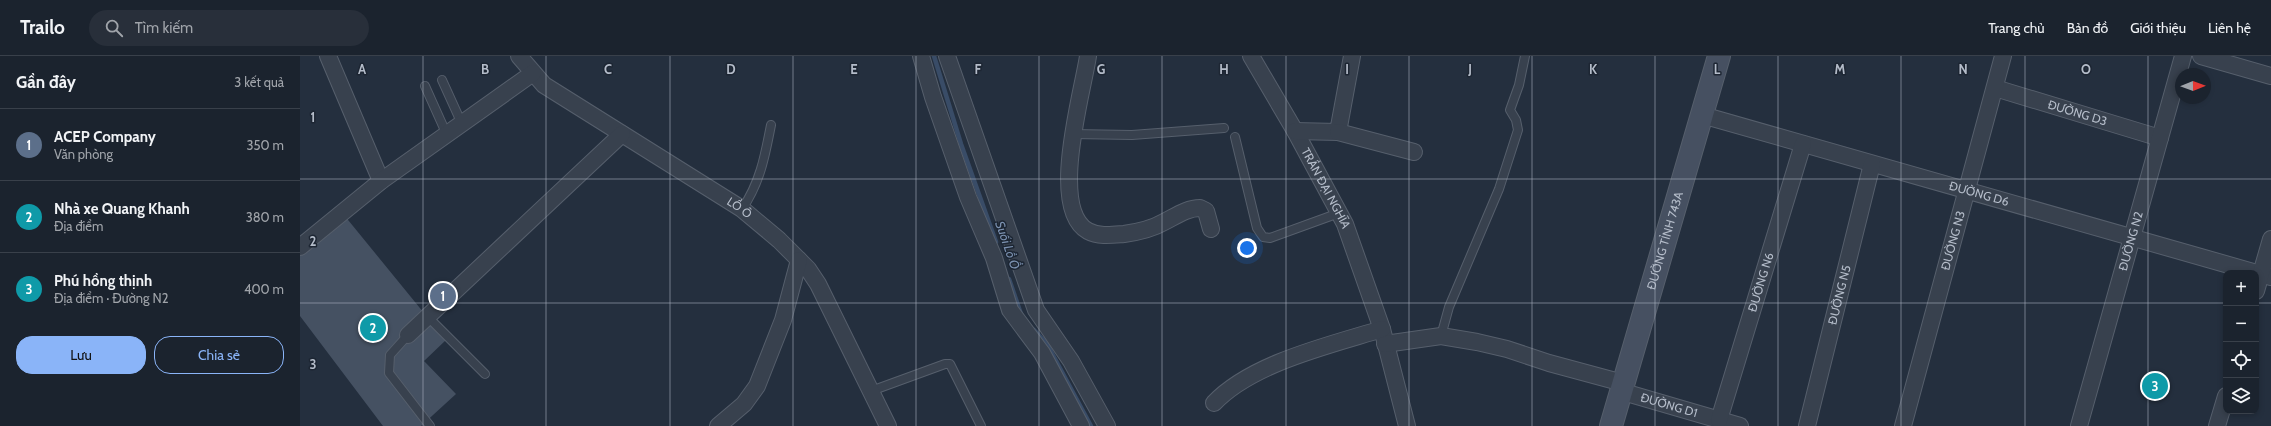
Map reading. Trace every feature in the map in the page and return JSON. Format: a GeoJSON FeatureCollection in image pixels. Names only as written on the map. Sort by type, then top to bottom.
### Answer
{"type":"FeatureCollection","features":[{"type":"Feature","properties":{"kind":"main road","name":"ĐƯỜNG TỈNH 743A"},"geometry":{"type":"LineString","coordinates":[[1611,426],[1621,387],[1719,56]]}},
{"type":"Feature","properties":{"kind":"street"},"geometry":{"type":"LineString","coordinates":[[328,56],[381,182]]}},
{"type":"Feature","properties":{"kind":"street","name":"LỒ Ô"},"geometry":{"type":"LineString","coordinates":[[519,56],[544,85],[742,210],[766,228],[799,260],[818,284],[888,426]]}},
{"type":"Feature","properties":{"kind":"street"},"geometry":{"type":"LineString","coordinates":[[921,56],[933,97],[1036,310],[1071,361],[1107,426]]}},
{"type":"Feature","properties":{"kind":"street"},"geometry":{"type":"LineString","coordinates":[[947,56],[984,200],[994,258],[1010,310],[1042,352],[1081,426]]}},
{"type":"Feature","properties":{"kind":"street"},"geometry":{"type":"LineString","coordinates":[[1088,56],[1072,134],[1069,164],[1070,192],[1074,210],[1079,222],[1087,231],[1100,235],[1149,229],[1194,208],[1206,211],[1211,229]]}},
{"type":"Feature","properties":{"kind":"street","name":"TRẦN ĐẠI NGHĨA"},"geometry":{"type":"LineString","coordinates":[[1250,56],[1295,131],[1339,213],[1361,265],[1383,336],[1407,426]]}},
{"type":"Feature","properties":{"kind":"street"},"geometry":{"type":"LineString","coordinates":[[1338,132],[1352,56]]}},
{"type":"Feature","properties":{"kind":"street","name":"ĐƯỜNG N3"},"geometry":{"type":"LineString","coordinates":[[1902,426],[2003,56]]}},
{"type":"Feature","properties":{"kind":"street","name":"ĐƯỜNG N2"},"geometry":{"type":"LineString","coordinates":[[2079,426],[2183,56]]}},
{"type":"Feature","properties":{"kind":"street"},"geometry":{"type":"LineString","coordinates":[[2201,56],[2271,76]]}},
{"type":"Feature","properties":{"kind":"street"},"geometry":{"type":"LineString","coordinates":[[301,243],[381,182],[533,73]]}},
{"type":"Feature","properties":{"kind":"street","name":"ĐƯỜNG D3"},"geometry":{"type":"LineString","coordinates":[[1995,88],[2160,138]]}},
{"type":"Feature","properties":{"kind":"street","name":"ĐƯỜNG D6"},"geometry":{"type":"LineString","coordinates":[[1702,115],[2266,276]]}},
{"type":"Feature","properties":{"kind":"street"},"geometry":{"type":"LineString","coordinates":[[1295,131],[1338,132],[1414,152]]}},
{"type":"Feature","properties":{"kind":"street"},"geometry":{"type":"LineString","coordinates":[[408,335],[426,316],[622,134]]}},
{"type":"Feature","properties":{"kind":"street","name":"ĐƯỜNG N6"},"geometry":{"type":"LineString","coordinates":[[1719,420],[1803,144]]}},
{"type":"Feature","properties":{"kind":"street","name":"ĐƯỜNG N5"},"geometry":{"type":"LineString","coordinates":[[1807,426],[1872,164]]}},
{"type":"Feature","properties":{"kind":"street"},"geometry":{"type":"LineString","coordinates":[[2259,286],[2266,276],[2271,239]]}},
{"type":"Feature","properties":{"kind":"street"},"geometry":{"type":"LineString","coordinates":[[718,426],[744,404],[758,386],[783,320],[799,260]]}},
{"type":"Feature","properties":{"kind":"street"},"geometry":{"type":"LineString","coordinates":[[1214,403],[1239,381],[1260,371],[1330,345],[1383,336],[1441,336],[1507,349],[1621,387]]}},
{"type":"Feature","properties":{"kind":"street","name":"ĐƯỜNG D1"},"geometry":{"type":"LineString","coordinates":[[1621,387],[1740,426]]}},
{"type":"Feature","properties":{"kind":"street"},"geometry":{"type":"LineString","coordinates":[[2217,426],[2223,406]]}},
{"type":"Feature","properties":{"kind":"lane"},"geometry":{"type":"LineString","coordinates":[[1441,336],[1449,307],[1497,195],[1518,130],[1516,120],[1510,110],[1519,86],[1525,56]]}},
{"type":"Feature","properties":{"kind":"lane"},"geometry":{"type":"LineString","coordinates":[[442,80],[462,124]]}},
{"type":"Feature","properties":{"kind":"lane"},"geometry":{"type":"LineString","coordinates":[[425,86],[447,135]]}},
{"type":"Feature","properties":{"kind":"lane"},"geometry":{"type":"LineString","coordinates":[[742,210],[752,194],[762,171],[771,125]]}},
{"type":"Feature","properties":{"kind":"lane"},"geometry":{"type":"LineString","coordinates":[[1072,134],[1132,135],[1224,128]]}},
{"type":"Feature","properties":{"kind":"lane"},"geometry":{"type":"LineString","coordinates":[[1235,137],[1257,228],[1264,237],[1270,238],[1339,213]]}},
{"type":"Feature","properties":{"kind":"lane"},"geometry":{"type":"LineString","coordinates":[[426,316],[485,374]]}},
{"type":"Feature","properties":{"kind":"lane"},"geometry":{"type":"LineString","coordinates":[[408,335],[390,355],[389,373],[430,426]]}},
{"type":"Feature","properties":{"kind":"lane"},"geometry":{"type":"LineString","coordinates":[[871,391],[945,364],[950,364],[981,426]]}},
{"type":"Feature","properties":{"kind":"building"},"geometry":{"type":"Polygon","coordinates":[[[344,215],[446,340],[424,361],[456,394],[421,426],[383,426],[300,316],[300,250],[344,215]]]}},
{"type":"Feature","properties":{"kind":"waterway","name":"Suối Lồ Ồ"},"geometry":{"type":"LineString","coordinates":[[934,56],[961,144],[996,242]]}},
{"type":"Feature","properties":{"kind":"waterway","name":"Suối Lồ Ồ"},"geometry":{"type":"LineString","coordinates":[[1009,279],[1021,314]]}},
{"type":"Feature","properties":{"kind":"waterway","name":"Suối Lồ Ồ"},"geometry":{"type":"LineString","coordinates":[[1034,330],[1047,344],[1091,426]]}},
{"type":"Feature","properties":{"kind":"place","name":"ACEP Company"},"geometry":{"type":"Point","coordinates":[443,296]}},
{"type":"Feature","properties":{"kind":"place","name":"Nhà xe Quang Khanh"},"geometry":{"type":"Point","coordinates":[373,328]}},
{"type":"Feature","properties":{"kind":"place","name":"Phú hồng thịnh"},"geometry":{"type":"Point","coordinates":[2155,386]}}]}
